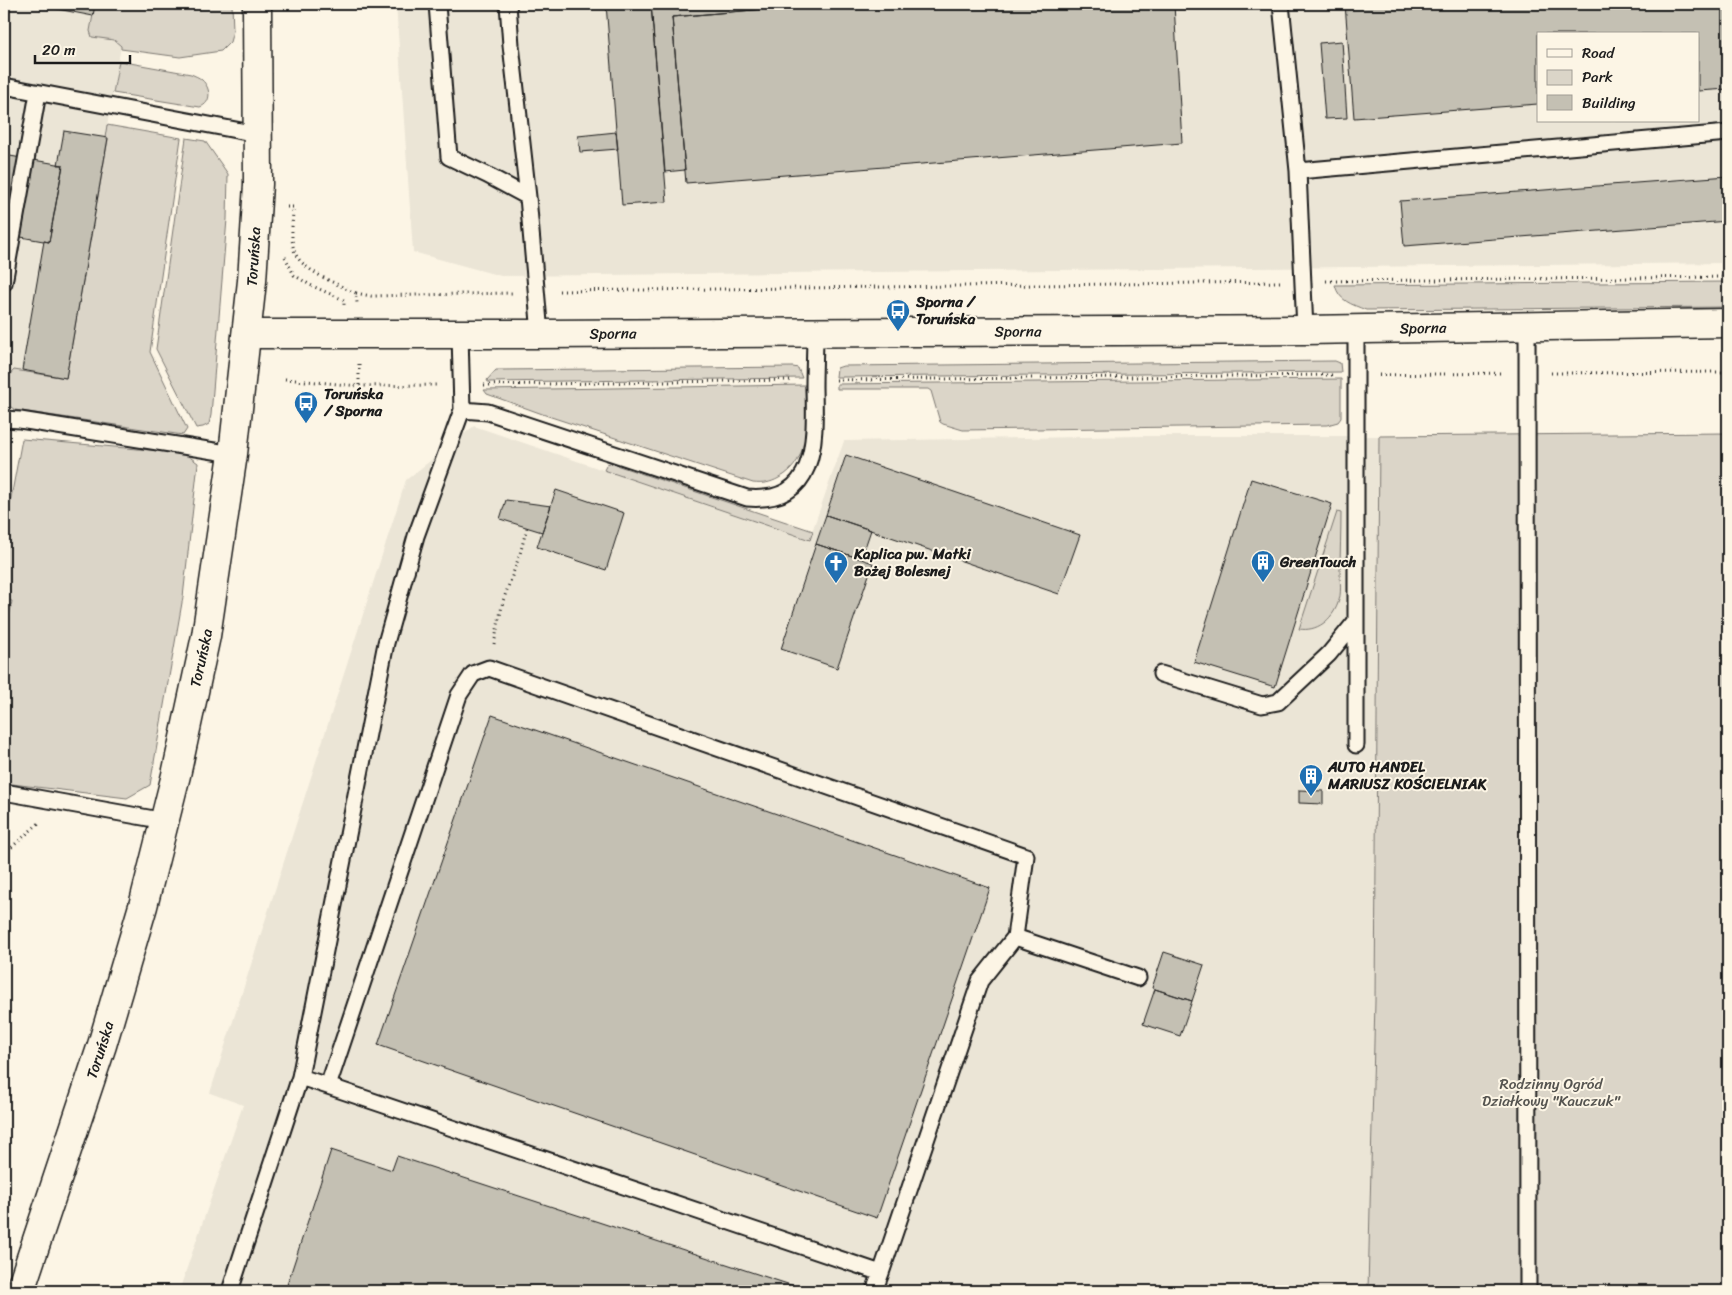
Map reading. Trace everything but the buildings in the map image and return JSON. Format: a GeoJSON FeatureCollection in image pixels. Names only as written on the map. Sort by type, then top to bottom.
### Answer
{"type":"FeatureCollection","features":[{"type":"Feature","properties":{"kind":"street","name":"Toruńska"},"geometry":{"type":"LineString","coordinates":[[20,1291],[102,1046],[143,906],[165,822],[206,636],[233,454],[247,334],[257,206],[257,4]]}},
{"type":"Feature","properties":{"kind":"street","name":"Sporna"},"geometry":{"type":"LineString","coordinates":[[247,334],[1305,330],[1728,323]]}},
{"type":"Feature","properties":{"kind":"lane"},"geometry":{"type":"LineString","coordinates":[[436,4],[450,157],[487,174],[528,197]]}},
{"type":"Feature","properties":{"kind":"lane"},"geometry":{"type":"LineString","coordinates":[[508,4],[540,334]]}},
{"type":"Feature","properties":{"kind":"lane"},"geometry":{"type":"LineString","coordinates":[[1281,4],[1298,171],[1305,330]]}},
{"type":"Feature","properties":{"kind":"lane"},"geometry":{"type":"LineString","coordinates":[[4,86],[257,134]]}},
{"type":"Feature","properties":{"kind":"lane"},"geometry":{"type":"LineString","coordinates":[[4,283],[38,93]]}},
{"type":"Feature","properties":{"kind":"lane"},"geometry":{"type":"LineString","coordinates":[[1298,171],[1728,134]]}},
{"type":"Feature","properties":{"kind":"lane"},"geometry":{"type":"LineString","coordinates":[[1527,326],[1528,1291]]}},
{"type":"Feature","properties":{"kind":"lane"},"geometry":{"type":"LineString","coordinates":[[1356,328],[1356,745]]}},
{"type":"Feature","properties":{"kind":"lane"},"geometry":{"type":"LineString","coordinates":[[462,410],[488,412],[738,495],[757,499],[772,497],[793,488],[799,482],[805,472],[814,440],[814,333]]}},
{"type":"Feature","properties":{"kind":"lane"},"geometry":{"type":"LineString","coordinates":[[230,1291],[300,1077],[386,643],[416,536],[462,410],[460,334]]}},
{"type":"Feature","properties":{"kind":"lane"},"geometry":{"type":"LineString","coordinates":[[4,419],[233,454]]}},
{"type":"Feature","properties":{"kind":"lane"},"geometry":{"type":"LineString","coordinates":[[1161,674],[1262,705],[1278,702],[1329,654],[1356,621]]}},
{"type":"Feature","properties":{"kind":"lane"},"geometry":{"type":"LineString","coordinates":[[328,1086],[459,695],[473,674],[489,668],[1026,856],[1014,936],[980,981],[876,1291]]}},
{"type":"Feature","properties":{"kind":"lane"},"geometry":{"type":"LineString","coordinates":[[4,792],[165,822]]}},
{"type":"Feature","properties":{"kind":"lane"},"geometry":{"type":"LineString","coordinates":[[1014,936],[1138,978]]}},
{"type":"Feature","properties":{"kind":"lane"},"geometry":{"type":"LineString","coordinates":[[300,1077],[881,1273]]}},
{"type":"Feature","properties":{"kind":"path"},"geometry":{"type":"LineString","coordinates":[[257,206],[293,207],[294,251],[299,260],[313,272],[356,293],[371,296],[536,292],[1728,276]]}},
{"type":"Feature","properties":{"kind":"path"},"geometry":{"type":"LineString","coordinates":[[356,293],[359,386]]}},
{"type":"Feature","properties":{"kind":"path"},"geometry":{"type":"LineString","coordinates":[[285,379],[359,386],[1728,372]]}},
{"type":"Feature","properties":{"kind":"path"},"geometry":{"type":"LineString","coordinates":[[489,668],[503,601],[520,554],[527,527]]}},
{"type":"Feature","properties":{"kind":"path"},"geometry":{"type":"LineString","coordinates":[[4,854],[62,803]]}},
{"type":"Feature","properties":{"kind":"shaded area"},"geometry":{"type":"Polygon","coordinates":[[[4,4],[100,4],[114,40],[121,46],[105,138],[108,138],[66,378],[4,391],[4,4]]]}},
{"type":"Feature","properties":{"kind":"shaded area"},"geometry":{"type":"Polygon","coordinates":[[[396,4],[1728,4],[1728,263],[501,276],[413,252],[396,4]]]}},
{"type":"Feature","properties":{"kind":"shaded area"},"geometry":{"type":"Polygon","coordinates":[[[474,426],[809,540],[844,441],[1143,436],[1379,436],[1375,1001],[1368,1291],[179,1291],[243,1105],[210,1093],[406,480],[474,426]]]}},
{"type":"Feature","properties":{"kind":"shaded area"},"geometry":{"type":"Polygon","coordinates":[[[4,599],[12,601],[4,644],[4,599]]]}},
{"type":"Feature","properties":{"kind":"green space"},"geometry":{"type":"Polygon","coordinates":[[[95,4],[232,4],[233,31],[230,42],[221,51],[180,57],[121,49],[121,46],[114,40],[92,37],[90,31],[95,4]]]}},
{"type":"Feature","properties":{"kind":"green space"},"geometry":{"type":"Polygon","coordinates":[[[119,61],[191,74],[200,78],[207,87],[209,95],[207,102],[200,107],[113,93],[119,61]]]}},
{"type":"Feature","properties":{"kind":"green space"},"geometry":{"type":"Polygon","coordinates":[[[107,125],[181,138],[150,352],[187,429],[183,435],[15,410],[4,402],[7,381],[14,370],[66,378],[108,139],[105,138],[107,125]]]}},
{"type":"Feature","properties":{"kind":"green space"},"geometry":{"type":"Polygon","coordinates":[[[186,138],[205,141],[228,174],[227,219],[211,415],[209,424],[196,428],[156,349],[186,138]]]}},
{"type":"Feature","properties":{"kind":"green space"},"geometry":{"type":"Polygon","coordinates":[[[1728,282],[1728,307],[1366,310],[1351,304],[1339,295],[1335,285],[1728,282]]]}},
{"type":"Feature","properties":{"kind":"green space"},"geometry":{"type":"Polygon","coordinates":[[[1335,361],[1340,363],[1341,372],[836,377],[837,368],[843,366],[1335,361]]]}},
{"type":"Feature","properties":{"kind":"green space"},"geometry":{"type":"Polygon","coordinates":[[[798,368],[802,378],[488,382],[487,380],[496,370],[798,368]]]}},
{"type":"Feature","properties":{"kind":"green space"},"geometry":{"type":"Polygon","coordinates":[[[1341,379],[1341,418],[1338,422],[1327,425],[963,430],[940,422],[931,391],[928,389],[837,389],[837,384],[1341,379]]]}},
{"type":"Feature","properties":{"kind":"green space"},"geometry":{"type":"Polygon","coordinates":[[[805,385],[805,436],[798,460],[790,470],[779,478],[760,483],[753,483],[548,416],[487,394],[484,390],[805,385]]]}},
{"type":"Feature","properties":{"kind":"green space","name":"Rodzinny Ogród Działkowy \"Kauczuk\""},"geometry":{"type":"Polygon","coordinates":[[[1728,433],[1728,1291],[1368,1291],[1375,1001],[1379,436],[1728,433]]]}},
{"type":"Feature","properties":{"kind":"green space"},"geometry":{"type":"Polygon","coordinates":[[[22,439],[184,453],[198,463],[183,597],[150,785],[127,798],[4,783],[4,644],[12,601],[4,599],[4,535],[22,439]]]}},
{"type":"Feature","properties":{"kind":"green space"},"geometry":{"type":"Polygon","coordinates":[[[610,463],[813,531],[810,540],[604,470],[607,464],[610,463]]]}},
{"type":"Feature","properties":{"kind":"green space"},"geometry":{"type":"Polygon","coordinates":[[[1337,512],[1341,513],[1339,599],[1332,615],[1323,624],[1312,629],[1299,629],[1337,512]]]}},
{"type":"Feature","properties":{"kind":"place","name":"Sporna / Toruńska"},"geometry":{"type":"Point","coordinates":[898,332]}},
{"type":"Feature","properties":{"kind":"place","name":"Toruńska / Sporna"},"geometry":{"type":"Point","coordinates":[306,424]}},
{"type":"Feature","properties":{"kind":"place","name":"GreenTouch"},"geometry":{"type":"Point","coordinates":[1263,583]}},
{"type":"Feature","properties":{"kind":"place","name":"Kaplica pw. Matki Bożej Bolesnej"},"geometry":{"type":"Point","coordinates":[836,584]}},
{"type":"Feature","properties":{"kind":"place","name":"AUTO HANDEL MARIUSZ KOŚCIELNIAK"},"geometry":{"type":"Point","coordinates":[1311,797]}}]}
